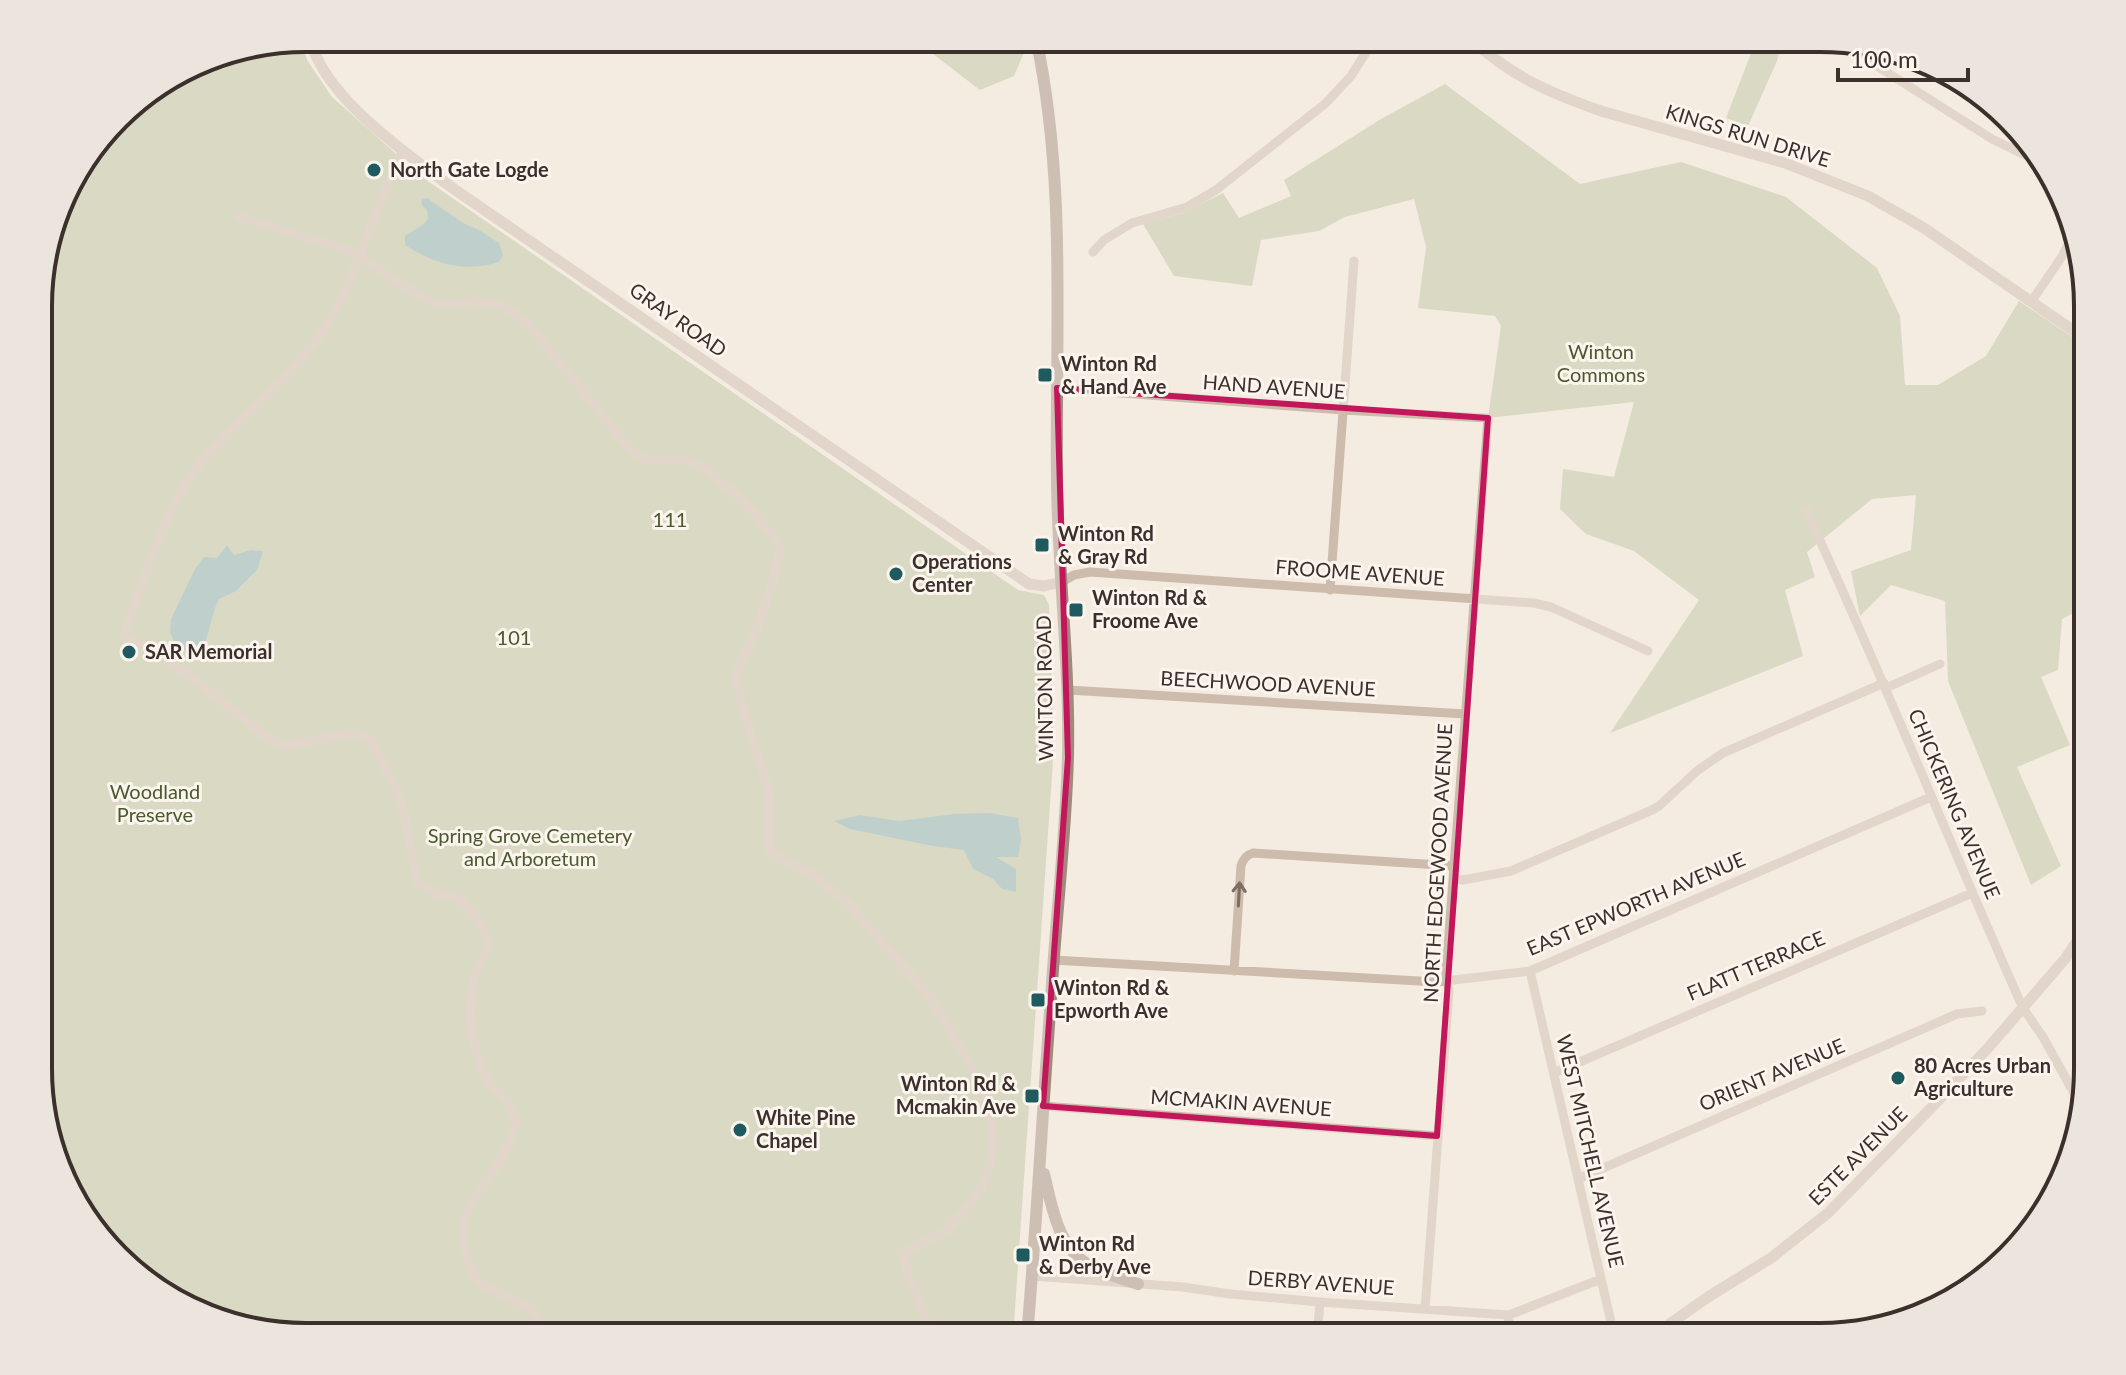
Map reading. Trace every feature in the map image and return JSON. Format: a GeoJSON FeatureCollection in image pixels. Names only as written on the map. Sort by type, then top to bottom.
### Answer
{"type":"FeatureCollection","features":[{"type":"Feature","properties":{"kind":"main road","name":"WINTON ROAD"},"geometry":{"type":"LineString","coordinates":[[1028,1323],[1068,758],[1068,690],[1057,484],[1054,179],[1050,116],[1039,52]]}},
{"type":"Feature","properties":{"kind":"main road"},"geometry":{"type":"LineString","coordinates":[[1041,1160],[1058,1230],[1065,1242],[1096,1269],[1138,1284]]}},
{"type":"Feature","properties":{"kind":"street","name":"GRAY ROAD"},"geometry":{"type":"LineString","coordinates":[[315,52],[320,67],[350,104],[454,189],[1029,584],[1044,586],[1062,582]]}},
{"type":"Feature","properties":{"kind":"street"},"geometry":{"type":"LineString","coordinates":[[1093,252],[1104,240],[1132,223],[1187,207],[1216,190],[1326,103],[1351,76],[1366,52]]}},
{"type":"Feature","properties":{"kind":"street","name":"KINGS RUN DRIVE"},"geometry":{"type":"LineString","coordinates":[[1486,52],[1527,80],[1574,102],[1785,163],[1868,196],[1924,228],[2073,330]]}},
{"type":"Feature","properties":{"kind":"street"},"geometry":{"type":"LineString","coordinates":[[1861,56],[1992,139],[2023,154]]}},
{"type":"Feature","properties":{"kind":"street"},"geometry":{"type":"LineString","coordinates":[[403,150],[354,275],[329,323],[304,357],[222,438],[187,483],[175,502],[124,634],[194,679],[266,737],[285,746],[359,734],[375,748],[398,793],[417,882],[435,893],[460,899],[481,924],[487,937],[488,947],[474,978],[471,1031],[482,1070],[509,1105],[517,1122],[500,1161],[471,1202],[464,1220],[463,1237],[478,1280],[521,1303],[539,1318],[540,1323]]}},
{"type":"Feature","properties":{"kind":"street"},"geometry":{"type":"LineString","coordinates":[[239,217],[348,250],[437,304],[493,302],[516,313],[631,451],[645,460],[686,460],[705,469],[744,502],[777,540],[780,556],[774,577],[757,629],[736,674],[746,719],[769,792],[769,850],[809,873],[847,902],[930,997],[972,1068],[992,1125],[993,1153],[982,1188],[947,1230],[910,1249],[904,1257],[927,1323]]}},
{"type":"Feature","properties":{"kind":"street"},"geometry":{"type":"LineString","coordinates":[[2031,302],[2067,247]]}},
{"type":"Feature","properties":{"kind":"street"},"geometry":{"type":"LineString","coordinates":[[1330,590],[1354,261]]}},
{"type":"Feature","properties":{"kind":"street","name":"HAND AVENUE"},"geometry":{"type":"LineString","coordinates":[[1057,388],[1488,418]]}},
{"type":"Feature","properties":{"kind":"street","name":"NORTH EDGEWOOD AVENUE"},"geometry":{"type":"LineString","coordinates":[[1425,1309],[1449,991],[1446,973],[1488,418]]}},
{"type":"Feature","properties":{"kind":"street","name":"CHICKERING AVENUE"},"geometry":{"type":"LineString","coordinates":[[1806,510],[2023,1008],[2072,1090]]}},
{"type":"Feature","properties":{"kind":"street","name":"FROOME AVENUE"},"geometry":{"type":"LineString","coordinates":[[1062,582],[1074,575],[1090,572],[1542,604],[1648,651]]}},
{"type":"Feature","properties":{"kind":"street"},"geometry":{"type":"LineString","coordinates":[[1453,879],[1511,871],[1652,810],[1723,753],[1940,664]]}},
{"type":"Feature","properties":{"kind":"street","name":"BEECHWOOD AVENUE"},"geometry":{"type":"LineString","coordinates":[[1068,690],[1465,714]]}},
{"type":"Feature","properties":{"kind":"street","name":"EAST EPWORTH AVENUE"},"geometry":{"type":"LineString","coordinates":[[1053,960],[1447,982],[1530,971],[1931,797]]}},
{"type":"Feature","properties":{"kind":"street"},"geometry":{"type":"LineString","coordinates":[[1234,971],[1241,866],[1245,857],[1253,853],[1454,866]]}},
{"type":"Feature","properties":{"kind":"street","name":"FLATT TERRACE"},"geometry":{"type":"LineString","coordinates":[[1554,1073],[1972,893]]}},
{"type":"Feature","properties":{"kind":"street","name":"ESTE AVENUE"},"geometry":{"type":"LineString","coordinates":[[1672,1322],[1771,1258],[1828,1213],[1935,1104],[2023,1008],[2073,947]]}},
{"type":"Feature","properties":{"kind":"street","name":"WEST MITCHELL AVENUE"},"geometry":{"type":"LineString","coordinates":[[1530,971],[1612,1322]]}},
{"type":"Feature","properties":{"kind":"street","name":"ORIENT AVENUE"},"geometry":{"type":"LineString","coordinates":[[1578,1179],[1957,1014],[1982,1011]]}},
{"type":"Feature","properties":{"kind":"street","name":"MCMAKIN AVENUE"},"geometry":{"type":"LineString","coordinates":[[1043,1106],[1437,1136]]}},
{"type":"Feature","properties":{"kind":"street","name":"DERBY AVENUE"},"geometry":{"type":"LineString","coordinates":[[1032,1276],[1320,1302],[1509,1315],[1601,1279]]}},
{"type":"Feature","properties":{"kind":"street"},"geometry":{"type":"LineString","coordinates":[[1318,1322],[1320,1302]]}},
{"type":"Feature","properties":{"kind":"street"},"geometry":{"type":"LineString","coordinates":[[1508,1322],[1509,1315]]}},
{"type":"Feature","properties":{"kind":"highlighted area"},"geometry":{"type":"Polygon","coordinates":[[[1057,388],[1488,418],[1437,1136],[1043,1106],[1068,758],[1057,388]]]}},
{"type":"Feature","properties":{"kind":"green space","name":"Spring Grove Cemetery and Arboretum"},"geometry":{"type":"Polygon","coordinates":[[[305,52],[332,97],[422,177],[1018,590],[1044,595],[1049,605],[1054,747],[1014,1323],[306,1323],[273,1321],[224,1310],[165,1280],[126,1249],[95,1210],[65,1151],[54,1102],[52,306],[54,273],[65,224],[86,179],[115,139],[139,115],[179,86],[224,65],[273,54],[305,52]]]}},
{"type":"Feature","properties":{"kind":"green space"},"geometry":{"type":"Polygon","coordinates":[[[930,52],[1024,52],[1014,76],[980,90],[930,52]]]}},
{"type":"Feature","properties":{"kind":"green space"},"geometry":{"type":"Polygon","coordinates":[[[1750,52],[1779,52],[1748,126],[1726,118],[1750,52]]]}},
{"type":"Feature","properties":{"kind":"green space","name":"Winton Commons"},"geometry":{"type":"Polygon","coordinates":[[[1445,84],[1580,184],[1681,162],[1786,197],[1877,268],[1900,316],[1905,385],[1938,385],[1986,356],[2019,301],[2073,338],[2073,613],[2062,619],[2058,670],[2041,677],[2070,745],[2017,767],[2061,866],[2031,885],[1948,681],[1945,601],[1891,585],[1860,616],[1851,571],[1911,550],[1916,495],[1872,499],[1807,552],[1815,577],[1785,590],[1803,656],[1610,733],[1699,600],[1634,551],[1586,534],[1560,509],[1563,469],[1614,477],[1634,402],[1488,418],[1501,326],[1495,316],[1418,308],[1426,247],[1414,199],[1345,217],[1319,231],[1261,240],[1252,286],[1174,276],[1143,224],[1183,213],[1223,193],[1239,218],[1291,196],[1284,180],[1381,119],[1445,84]]]}},
{"type":"Feature","properties":{"kind":"water"},"geometry":{"type":"Polygon","coordinates":[[[427,198],[499,243],[503,255],[499,262],[474,267],[450,265],[405,245],[405,236],[428,218],[421,204],[422,199],[427,198]]]}},
{"type":"Feature","properties":{"kind":"water"},"geometry":{"type":"Polygon","coordinates":[[[227,545],[234,555],[251,550],[263,551],[257,570],[236,591],[219,599],[204,646],[200,652],[192,654],[175,644],[170,632],[171,619],[204,557],[217,558],[227,545]]]}},
{"type":"Feature","properties":{"kind":"water"},"geometry":{"type":"Polygon","coordinates":[[[989,813],[1018,818],[1021,840],[1018,857],[996,857],[1016,869],[1016,892],[1002,889],[993,879],[973,869],[964,850],[850,829],[834,821],[860,815],[899,821],[989,813]]]}},
{"type":"Feature","properties":{"kind":"place","name":"North Gate Logde"},"geometry":{"type":"Point","coordinates":[374,170]}},
{"type":"Feature","properties":{"kind":"place","name":"Winton Rd & Hand Ave"},"geometry":{"type":"Point","coordinates":[1045,375]}},
{"type":"Feature","properties":{"kind":"place","name":"Winton Rd & Gray Rd"},"geometry":{"type":"Point","coordinates":[1042,545]}},
{"type":"Feature","properties":{"kind":"place","name":"Operations Center"},"geometry":{"type":"Point","coordinates":[896,574]}},
{"type":"Feature","properties":{"kind":"place","name":"Winton Rd & Froome Ave"},"geometry":{"type":"Point","coordinates":[1076,610]}},
{"type":"Feature","properties":{"kind":"place","name":"SAR Memorial"},"geometry":{"type":"Point","coordinates":[129,652]}},
{"type":"Feature","properties":{"kind":"place","name":"Winton Rd & Epworth Ave"},"geometry":{"type":"Point","coordinates":[1038,1000]}},
{"type":"Feature","properties":{"kind":"place","name":"80 Acres Urban Agriculture"},"geometry":{"type":"Point","coordinates":[1898,1078]}},
{"type":"Feature","properties":{"kind":"place","name":"Winton Rd & Mcmakin Ave"},"geometry":{"type":"Point","coordinates":[1032,1096]}},
{"type":"Feature","properties":{"kind":"place","name":"White Pine Chapel"},"geometry":{"type":"Point","coordinates":[740,1130]}},
{"type":"Feature","properties":{"kind":"place","name":"Winton Rd & Derby Ave"},"geometry":{"type":"Point","coordinates":[1023,1255]}},
{"type":"Feature","properties":{"kind":"park label","name":"111"},"geometry":{"type":"Point","coordinates":[670,520]}},
{"type":"Feature","properties":{"kind":"park label","name":"101"},"geometry":{"type":"Point","coordinates":[514,638]}},
{"type":"Feature","properties":{"kind":"park label","name":"Woodland Preserve"},"geometry":{"type":"Point","coordinates":[155,804]}}]}
